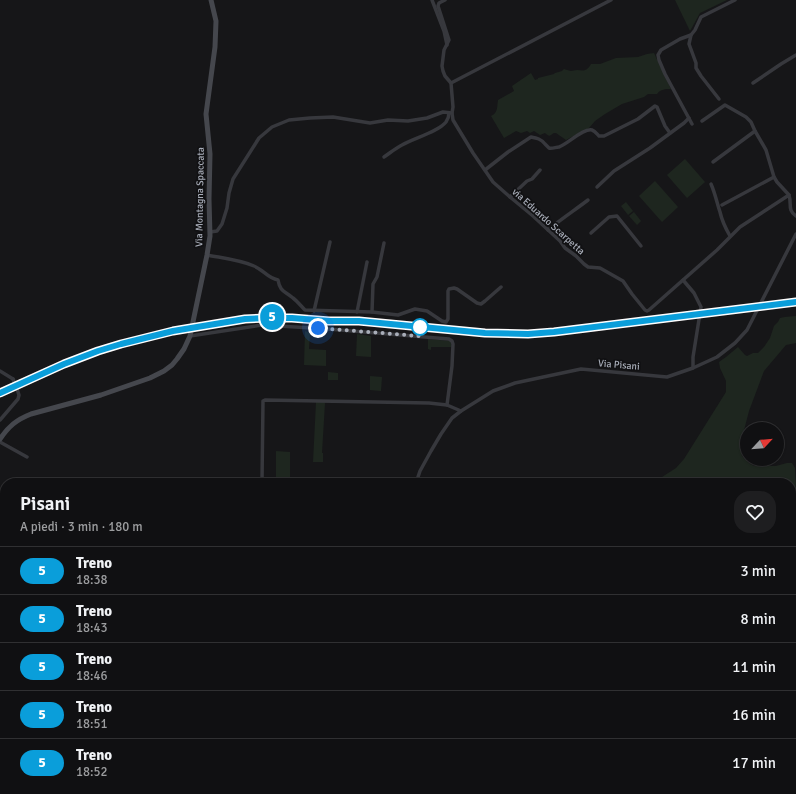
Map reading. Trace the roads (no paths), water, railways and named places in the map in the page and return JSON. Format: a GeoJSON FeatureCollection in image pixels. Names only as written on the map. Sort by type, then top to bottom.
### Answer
{"type":"FeatureCollection","features":[{"type":"Feature","properties":{"kind":"main road","name":"Via Montagna Spaccata"},"geometry":{"type":"LineString","coordinates":[[0,439],[10,426],[31,414],[101,395],[150,378],[164,371],[174,362],[184,349],[190,336],[207,255],[210,232],[210,154],[206,114],[214,61],[216,21],[211,0]]}},
{"type":"Feature","properties":{"kind":"street"},"geometry":{"type":"LineString","coordinates":[[432,0],[444,30],[447,46]]}},
{"type":"Feature","properties":{"kind":"street","name":"via Eduardo Scarpetta"},"geometry":{"type":"LineString","coordinates":[[445,0],[438,6],[449,40],[444,50],[442,71],[451,83],[453,107],[450,113],[460,132],[493,182],[533,216],[560,241],[565,248],[588,267],[600,268],[623,281],[645,310],[647,311],[683,280],[740,227],[789,195]]}},
{"type":"Feature","properties":{"kind":"street"},"geometry":{"type":"LineString","coordinates":[[451,83],[611,0]]}},
{"type":"Feature","properties":{"kind":"street"},"geometry":{"type":"LineString","coordinates":[[719,99],[696,68],[696,63],[689,44],[691,35],[702,17],[735,0]]}},
{"type":"Feature","properties":{"kind":"street"},"geometry":{"type":"LineString","coordinates":[[691,35],[680,39],[661,50],[658,54],[665,74],[692,124]]}},
{"type":"Feature","properties":{"kind":"street"},"geometry":{"type":"LineString","coordinates":[[753,83],[796,55]]}},
{"type":"Feature","properties":{"kind":"street"},"geometry":{"type":"LineString","coordinates":[[702,121],[725,105],[746,117],[751,122],[766,150],[774,177],[789,195],[792,213],[796,216]]}},
{"type":"Feature","properties":{"kind":"street"},"geometry":{"type":"LineString","coordinates":[[485,170],[508,152],[531,137],[536,137],[549,148],[552,148],[561,146],[586,131],[591,130],[599,136],[604,136],[638,119],[655,106],[657,107],[665,126],[670,133]]}},
{"type":"Feature","properties":{"kind":"street"},"geometry":{"type":"LineString","coordinates":[[210,232],[217,231],[222,224],[227,208],[232,179],[260,138],[272,127],[289,120],[333,117],[370,123],[388,120],[408,121],[427,118],[440,113],[450,113],[446,122],[442,125],[401,145],[384,157]]}},
{"type":"Feature","properties":{"kind":"street"},"geometry":{"type":"LineString","coordinates":[[597,187],[614,171],[670,133],[689,118]]}},
{"type":"Feature","properties":{"kind":"street"},"geometry":{"type":"LineString","coordinates":[[713,162],[755,131]]}},
{"type":"Feature","properties":{"kind":"street"},"geometry":{"type":"LineString","coordinates":[[510,197],[527,181],[532,179],[540,170]]}},
{"type":"Feature","properties":{"kind":"street"},"geometry":{"type":"LineString","coordinates":[[722,205],[774,177]]}},
{"type":"Feature","properties":{"kind":"street"},"geometry":{"type":"LineString","coordinates":[[711,184],[720,214],[730,236]]}},
{"type":"Feature","properties":{"kind":"street"},"geometry":{"type":"LineString","coordinates":[[548,230],[588,200]]}},
{"type":"Feature","properties":{"kind":"street"},"geometry":{"type":"LineString","coordinates":[[591,234],[609,217],[616,216],[641,246]]}},
{"type":"Feature","properties":{"kind":"street","name":"Via Pisani"},"geometry":{"type":"LineString","coordinates":[[418,478],[420,471],[452,418],[493,391],[515,383],[581,369],[667,377],[693,368],[717,356],[735,343],[747,330],[796,234]]}},
{"type":"Feature","properties":{"kind":"street"},"geometry":{"type":"LineString","coordinates":[[314,311],[330,242]]}},
{"type":"Feature","properties":{"kind":"street"},"geometry":{"type":"LineString","coordinates":[[372,312],[373,284],[377,277],[384,243]]}},
{"type":"Feature","properties":{"kind":"street"},"geometry":{"type":"LineString","coordinates":[[207,255],[254,266],[270,278],[278,280],[280,288],[305,310],[314,311],[372,312],[398,315],[415,308],[427,311],[446,322],[448,319],[449,289],[457,289],[480,304],[501,287]]}},
{"type":"Feature","properties":{"kind":"street"},"geometry":{"type":"LineString","coordinates":[[356,312],[367,262]]}},
{"type":"Feature","properties":{"kind":"street"},"geometry":{"type":"LineString","coordinates":[[683,280],[694,293],[701,307],[692,357],[693,368]]}},
{"type":"Feature","properties":{"kind":"street"},"geometry":{"type":"LineString","coordinates":[[190,336],[262,325],[449,339],[452,340],[453,346],[447,405]]}},
{"type":"Feature","properties":{"kind":"street"},"geometry":{"type":"LineString","coordinates":[[0,420],[18,399],[19,395],[13,379],[1,373]]}},
{"type":"Feature","properties":{"kind":"street"},"geometry":{"type":"LineString","coordinates":[[262,478],[263,401],[265,400],[429,403],[447,405],[461,411]]}},
{"type":"Feature","properties":{"kind":"street"},"geometry":{"type":"LineString","coordinates":[[0,442],[27,457]]}},
{"type":"Feature","properties":{"kind":"railway"},"geometry":{"type":"LineString","coordinates":[[790,302],[796,302]]}},
{"type":"Feature","properties":{"kind":"railway"},"geometry":{"type":"LineString","coordinates":[[0,393],[36,376],[97,351],[182,329],[252,318],[284,317],[329,321],[355,321],[480,332],[554,332]]}},
{"type":"Feature","properties":{"kind":"train","name":"5"},"geometry":{"type":"LineString","coordinates":[[0,393],[64,364],[121,344],[173,331],[245,319],[278,317],[329,321],[359,321],[478,332],[517,334],[554,332],[796,302]]}}]}
